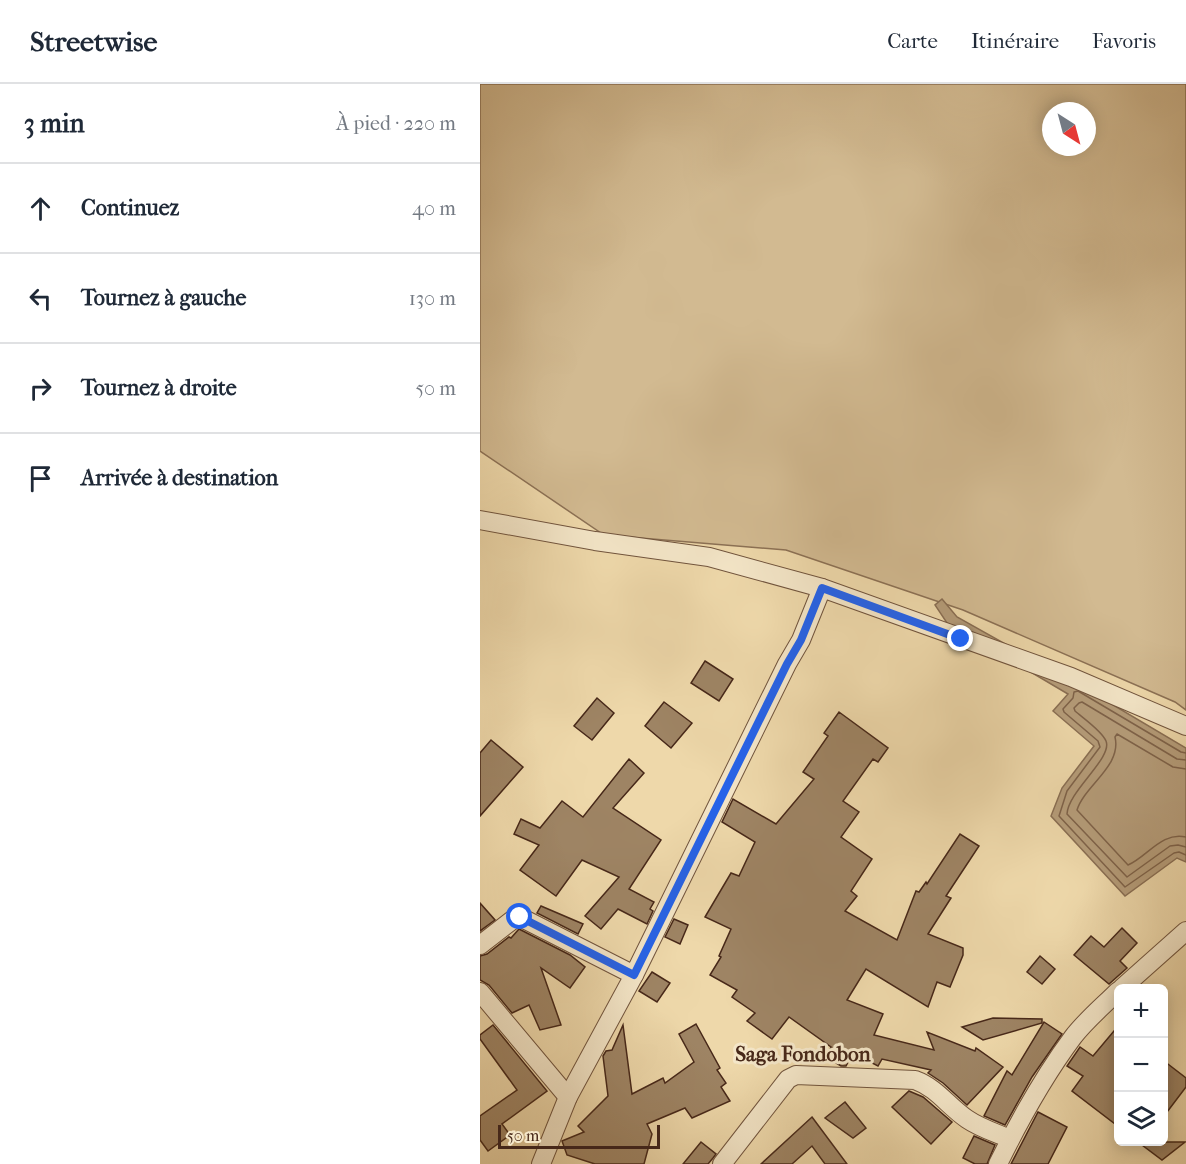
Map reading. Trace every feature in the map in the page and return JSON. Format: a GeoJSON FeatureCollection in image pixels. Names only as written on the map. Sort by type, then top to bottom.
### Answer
{"type":"FeatureCollection","features":[{"type":"Feature","properties":{"kind":"street"},"geometry":{"type":"LineString","coordinates":[[480,520],[595,541],[709,557],[822,588],[1071,677],[1186,726]]}},
{"type":"Feature","properties":{"kind":"street"},"geometry":{"type":"LineString","coordinates":[[544,1163],[568,1097],[634,975],[787,664],[801,640],[822,588]]}},
{"type":"Feature","properties":{"kind":"street"},"geometry":{"type":"LineString","coordinates":[[480,945],[515,918],[520,917],[634,975]]}},
{"type":"Feature","properties":{"kind":"street"},"geometry":{"type":"LineString","coordinates":[[1127,984],[1186,931]]}},
{"type":"Feature","properties":{"kind":"street"},"geometry":{"type":"LineString","coordinates":[[480,992],[568,1097]]}},
{"type":"Feature","properties":{"kind":"street"},"geometry":{"type":"LineString","coordinates":[[998,1164],[1010,1139],[1065,1049],[1088,1021],[1114,996]]}},
{"type":"Feature","properties":{"kind":"street"},"geometry":{"type":"LineString","coordinates":[[722,1164],[788,1079],[796,1075],[915,1080],[935,1090],[967,1119],[1010,1139]]}},
{"type":"Feature","properties":{"kind":"shaded area"},"geometry":{"type":"Polygon","coordinates":[[[480,84],[1186,84],[1186,710],[1175,702],[963,610],[786,550],[604,535],[480,451],[480,84]]]}},
{"type":"Feature","properties":{"kind":"water"},"geometry":{"type":"Polygon","coordinates":[[[942,599],[957,617],[1186,748],[1186,862],[1177,858],[1125,896],[1051,816],[1062,788],[1094,746],[1053,711],[1068,694],[947,623],[935,605],[942,599]]]}},
{"type":"Feature","properties":{"kind":"building"},"geometry":{"type":"Polygon","coordinates":[[[705,661],[733,679],[719,701],[691,683],[705,661]]]}},
{"type":"Feature","properties":{"kind":"building"},"geometry":{"type":"Polygon","coordinates":[[[597,698],[614,713],[592,740],[574,726],[597,698]]]}},
{"type":"Feature","properties":{"kind":"building"},"geometry":{"type":"Polygon","coordinates":[[[664,702],[692,723],[671,748],[645,726],[664,702]]]}},
{"type":"Feature","properties":{"kind":"building"},"geometry":{"type":"Polygon","coordinates":[[[839,712],[888,748],[878,762],[873,759],[843,801],[859,812],[841,837],[872,859],[851,891],[857,896],[845,911],[897,940],[916,891],[919,892],[926,882],[927,884],[960,834],[979,846],[946,896],[951,898],[928,934],[963,948],[963,955],[950,987],[937,982],[928,1007],[866,969],[847,1000],[883,1014],[874,1035],[934,1050],[927,1032],[975,1051],[976,1048],[1003,1067],[967,1105],[928,1073],[931,1070],[882,1059],[878,1066],[853,1053],[846,1066],[841,1066],[826,1057],[831,1047],[789,1017],[772,1039],[747,1021],[755,1013],[732,997],[737,990],[710,975],[721,957],[719,956],[731,929],[705,917],[731,873],[739,876],[755,842],[722,822],[733,799],[776,824],[814,779],[803,772],[828,736],[824,733],[839,712]]]}},
{"type":"Feature","properties":{"kind":"building"},"geometry":{"type":"Polygon","coordinates":[[[491,740],[523,767],[480,816],[480,753],[491,740]]]}},
{"type":"Feature","properties":{"kind":"building"},"geometry":{"type":"Polygon","coordinates":[[[629,759],[644,773],[613,808],[661,840],[629,889],[654,902],[650,909],[653,911],[647,924],[618,909],[601,929],[585,916],[619,877],[582,860],[556,896],[520,870],[539,845],[514,834],[521,819],[540,828],[562,801],[583,817],[629,759]]]}},
{"type":"Feature","properties":{"kind":"building"},"geometry":{"type":"Polygon","coordinates":[[[480,903],[495,920],[480,931],[480,903]]]}},
{"type":"Feature","properties":{"kind":"building"},"geometry":{"type":"Polygon","coordinates":[[[541,906],[583,924],[578,934],[537,913],[541,906]]]}},
{"type":"Feature","properties":{"kind":"building"},"geometry":{"type":"Polygon","coordinates":[[[674,919],[688,925],[680,944],[665,937],[674,919]]]}},
{"type":"Feature","properties":{"kind":"building"},"geometry":{"type":"Polygon","coordinates":[[[1122,928],[1137,943],[1120,961],[1127,968],[1109,984],[1074,955],[1091,936],[1104,947],[1122,928]]]}},
{"type":"Feature","properties":{"kind":"building"},"geometry":{"type":"Polygon","coordinates":[[[519,929],[570,955],[585,967],[570,988],[541,968],[561,1025],[540,1030],[529,1005],[512,1013],[489,985],[480,980],[480,956],[487,954],[509,937],[511,938],[519,929]]]}},
{"type":"Feature","properties":{"kind":"building"},"geometry":{"type":"Polygon","coordinates":[[[1040,956],[1055,969],[1042,984],[1027,972],[1040,956]]]}},
{"type":"Feature","properties":{"kind":"building"},"geometry":{"type":"Polygon","coordinates":[[[652,972],[670,983],[657,1002],[639,991],[652,972]]]}},
{"type":"Feature","properties":{"kind":"building"},"geometry":{"type":"Polygon","coordinates":[[[993,1018],[1042,1019],[1042,1023],[983,1040],[962,1027],[993,1018]]]}},
{"type":"Feature","properties":{"kind":"building"},"geometry":{"type":"Polygon","coordinates":[[[1044,1022],[1062,1034],[1032,1077],[1005,1125],[984,1116],[1007,1071],[1012,1075],[1044,1022]]]}},
{"type":"Feature","properties":{"kind":"building"},"geometry":{"type":"Polygon","coordinates":[[[696,1024],[720,1068],[717,1070],[726,1083],[721,1087],[730,1101],[692,1118],[685,1108],[647,1124],[652,1134],[644,1164],[595,1164],[567,1155],[562,1141],[584,1132],[578,1126],[608,1096],[603,1056],[606,1051],[612,1050],[623,1025],[632,1094],[663,1078],[665,1083],[694,1062],[679,1034],[696,1024]]]}},
{"type":"Feature","properties":{"kind":"building"},"geometry":{"type":"Polygon","coordinates":[[[493,1025],[547,1091],[502,1124],[510,1135],[488,1151],[480,1140],[480,1116],[517,1090],[480,1039],[480,1035],[493,1025]]]}},
{"type":"Feature","properties":{"kind":"building"},"geometry":{"type":"Polygon","coordinates":[[[1114,1031],[1114,1123],[1072,1091],[1083,1076],[1067,1066],[1080,1047],[1093,1056],[1114,1031]]]}},
{"type":"Feature","properties":{"kind":"building"},"geometry":{"type":"Polygon","coordinates":[[[1168,1064],[1186,1078],[1186,1087],[1168,1111],[1168,1064]]]}},
{"type":"Feature","properties":{"kind":"building"},"geometry":{"type":"Polygon","coordinates":[[[909,1091],[923,1097],[952,1122],[931,1144],[892,1107],[909,1091]]]}},
{"type":"Feature","properties":{"kind":"building"},"geometry":{"type":"Polygon","coordinates":[[[845,1102],[866,1128],[853,1138],[825,1118],[845,1102]]]}},
{"type":"Feature","properties":{"kind":"building"},"geometry":{"type":"Polygon","coordinates":[[[1038,1112],[1067,1127],[1048,1164],[1011,1164],[1038,1112]]]}},
{"type":"Feature","properties":{"kind":"building"},"geometry":{"type":"Polygon","coordinates":[[[812,1117],[847,1164],[825,1164],[812,1146],[792,1164],[761,1164],[812,1117]]]}},
{"type":"Feature","properties":{"kind":"building"},"geometry":{"type":"Polygon","coordinates":[[[974,1136],[995,1145],[987,1164],[975,1164],[963,1158],[974,1136]]]}},
{"type":"Feature","properties":{"kind":"building"},"geometry":{"type":"Polygon","coordinates":[[[701,1142],[716,1154],[713,1158],[708,1164],[683,1164],[701,1142]]]}},
{"type":"Feature","properties":{"kind":"building"},"geometry":{"type":"Polygon","coordinates":[[[1168,1142],[1185,1142],[1162,1160],[1143,1146],[1168,1146],[1168,1142]]]}},
{"type":"Feature","properties":{"kind":"district","name":"Saga Fondobon"},"geometry":{"type":"Point","coordinates":[803,1054]}},
{"type":"Feature","properties":{"kind":"route"},"geometry":{"type":"LineString","coordinates":[[520,917],[634,975],[787,664],[801,640],[822,588],[961,639]]}}]}
